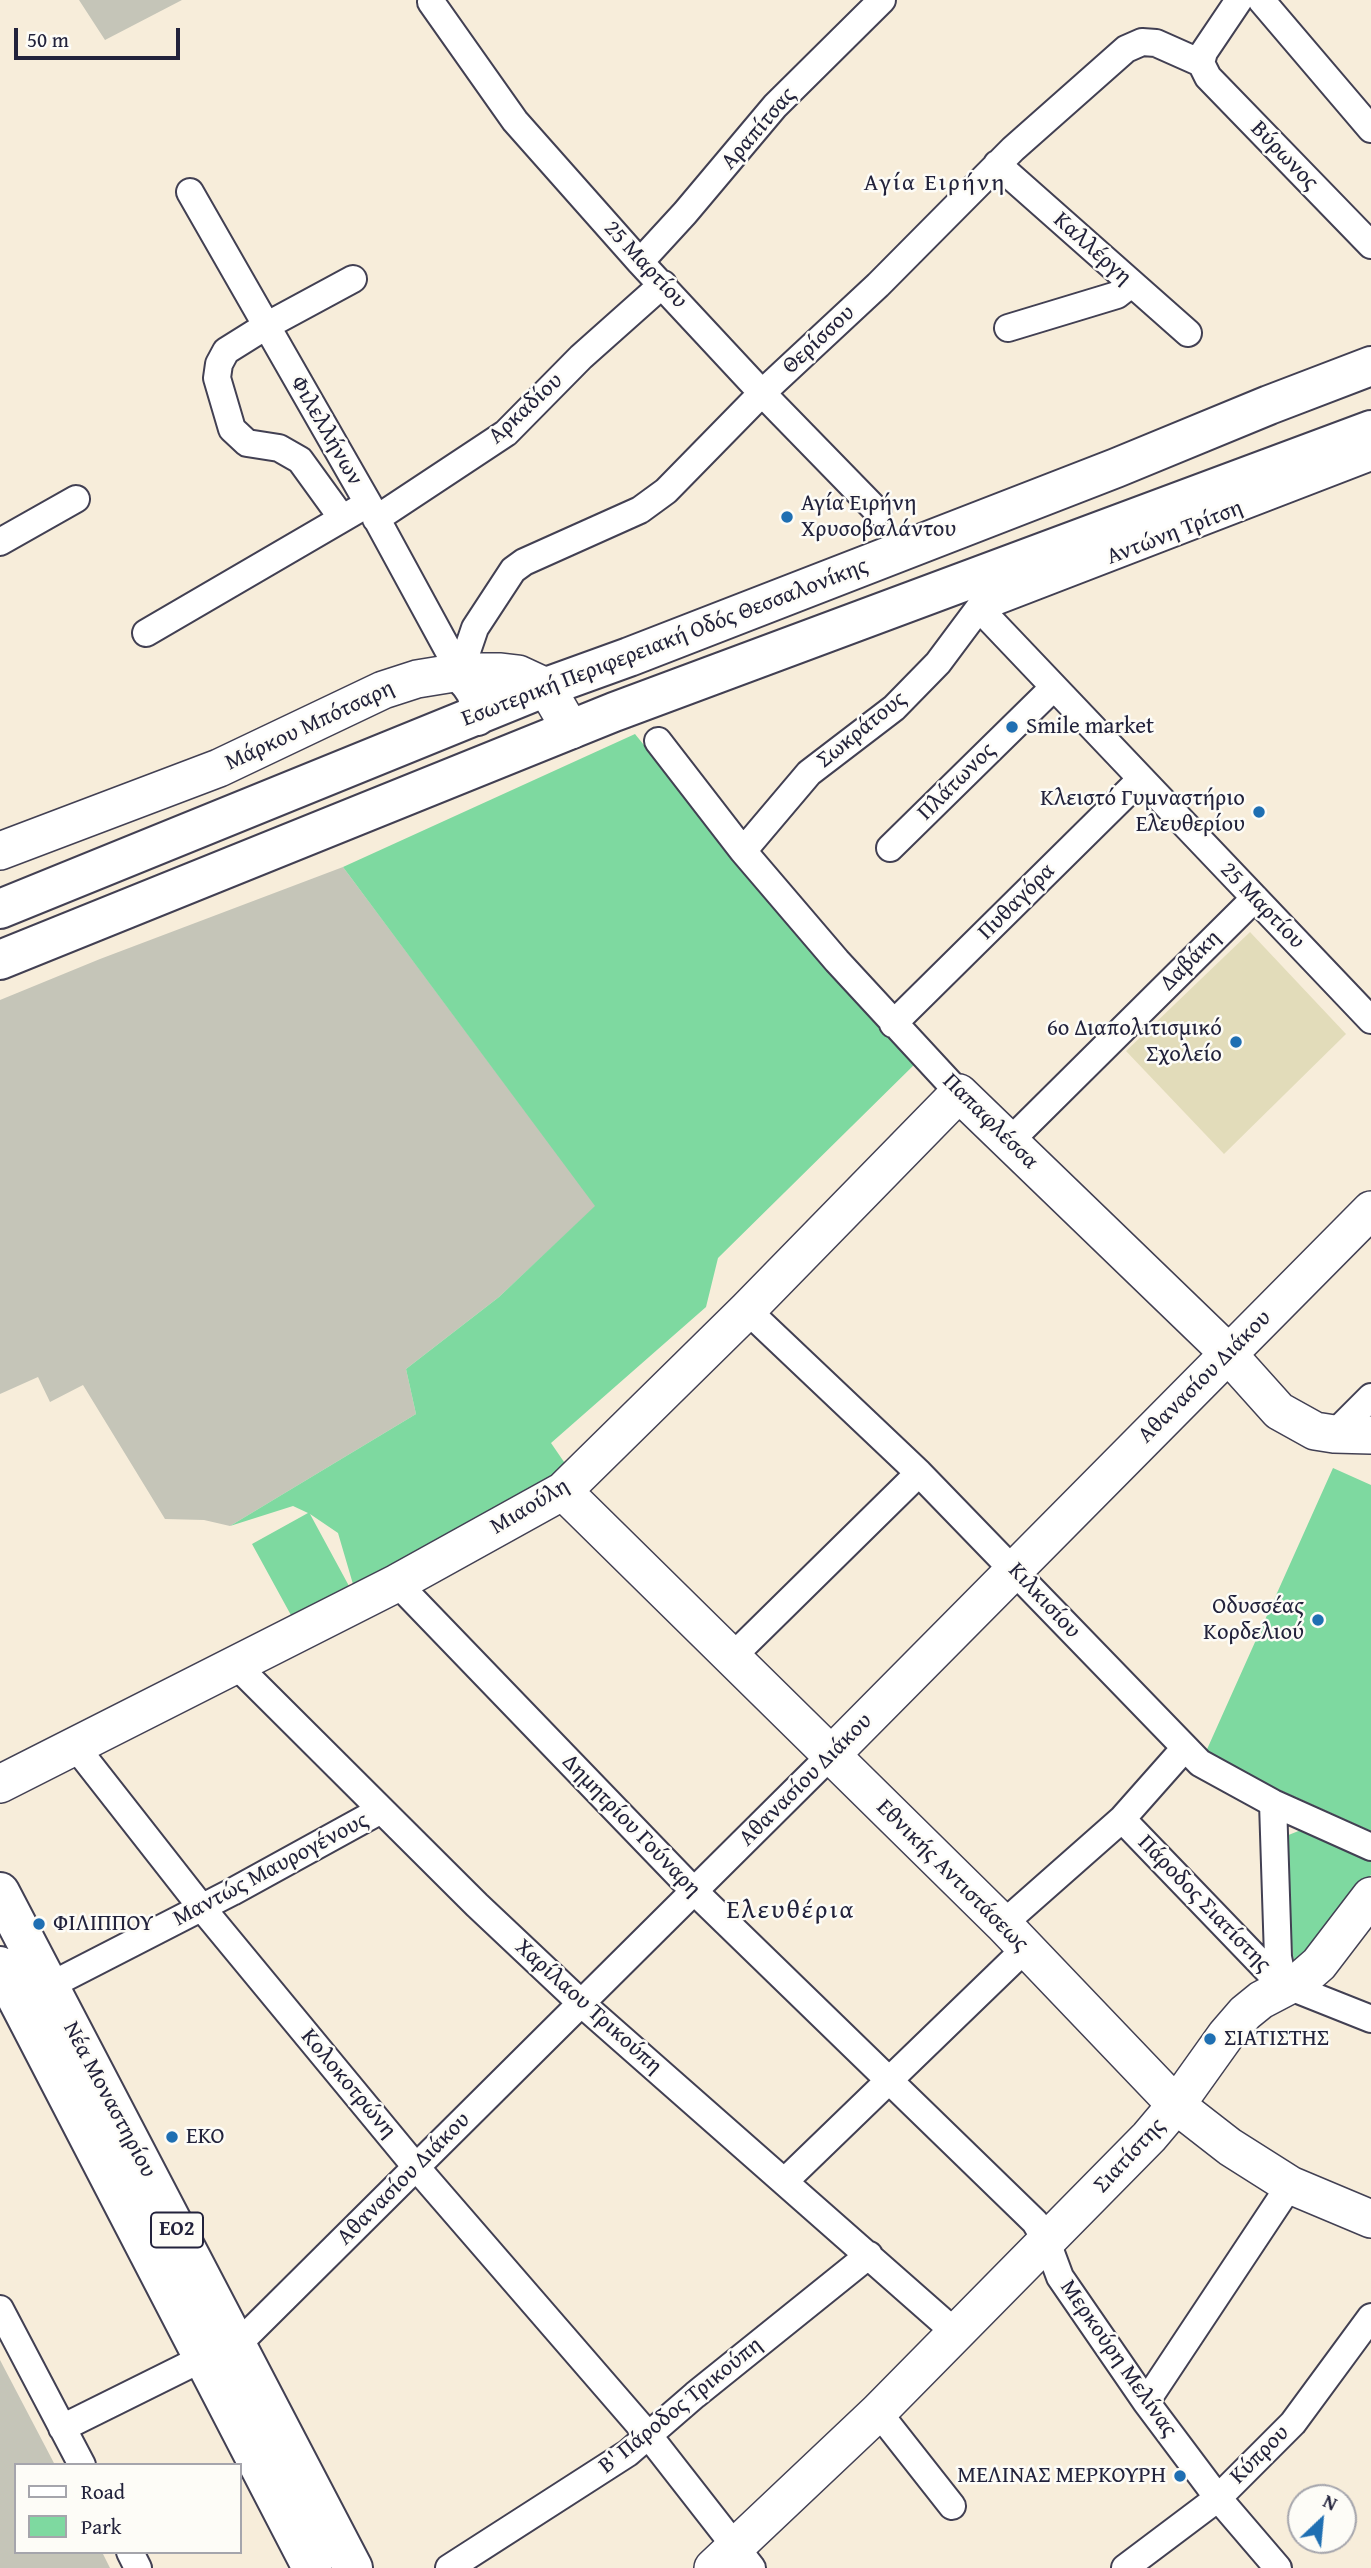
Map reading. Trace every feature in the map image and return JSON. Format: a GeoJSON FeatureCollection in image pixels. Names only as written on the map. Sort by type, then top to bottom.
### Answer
{"type":"FeatureCollection","features":[{"type":"Feature","properties":{"kind":"main road","name":"Εσωτερική Περιφερειακή Οδός Θεσσαλονίκης"},"geometry":{"type":"LineString","coordinates":[[0,909],[546,687],[1116,468],[1371,366]]}},
{"type":"Feature","properties":{"kind":"main road","name":"Εσωτερική Περιφερειακή Οδός Θεσσαλονίκης"},"geometry":{"type":"LineString","coordinates":[[0,960],[571,730],[1132,517],[1371,430]]}},
{"type":"Feature","properties":{"kind":"main road"},"geometry":{"type":"LineString","coordinates":[[460,672],[476,692],[479,703],[477,716]]}},
{"type":"Feature","properties":{"kind":"main road","name":"Νέα Μοναστηρίου"},"geometry":{"type":"LineString","coordinates":[[0,1892],[49,1986],[220,2352],[312,2568]]}},
{"type":"Feature","properties":{"kind":"main road","name":"Νέα Μοναστηρίου"},"geometry":{"type":"LineString","coordinates":[[0,1966],[220,2352],[354,2568]]}},
{"type":"Feature","properties":{"kind":"street","name":"Αραπίτσας"},"geometry":{"type":"LineString","coordinates":[[640,262],[775,107],[882,0]]}},
{"type":"Feature","properties":{"kind":"street"},"geometry":{"type":"LineString","coordinates":[[1201,64],[1204,52],[1259,1],[1371,128]]}},
{"type":"Feature","properties":{"kind":"street","name":"25 Μαρτίου"},"geometry":{"type":"LineString","coordinates":[[431,2],[515,121],[640,262],[878,512]]}},
{"type":"Feature","properties":{"kind":"street","name":"Θερίσσου"},"geometry":{"type":"LineString","coordinates":[[460,672],[475,628],[513,570],[524,562],[640,510],[666,491],[762,393],[878,285],[997,164],[1126,49],[1142,42],[1156,43],[1201,64]]}},
{"type":"Feature","properties":{"kind":"street","name":"Βύρωνος"},"geometry":{"type":"LineString","coordinates":[[1201,64],[1208,77],[1371,245]]}},
{"type":"Feature","properties":{"kind":"street","name":"Καλλέργη"},"geometry":{"type":"LineString","coordinates":[[997,164],[1188,333]]}},
{"type":"Feature","properties":{"kind":"street","name":"Φιλελλήνων"},"geometry":{"type":"LineString","coordinates":[[190,192],[372,511],[460,672]]}},
{"type":"Feature","properties":{"kind":"street"},"geometry":{"type":"LineString","coordinates":[[342,518],[300,460],[279,448],[247,443],[232,429],[216,378],[226,351],[266,326],[354,279]]}},
{"type":"Feature","properties":{"kind":"street","name":"Αρκαδίου"},"geometry":{"type":"LineString","coordinates":[[146,633],[342,518],[372,511],[506,433],[581,357],[663,284]]}},
{"type":"Feature","properties":{"kind":"street"},"geometry":{"type":"LineString","coordinates":[[1008,328],[1117,295],[1131,284]]}},
{"type":"Feature","properties":{"kind":"street","name":"Αντώνη Τρίτση"},"geometry":{"type":"LineString","coordinates":[[979,608],[1371,457]]}},
{"type":"Feature","properties":{"kind":"street"},"geometry":{"type":"LineString","coordinates":[[0,542],[76,499]]}},
{"type":"Feature","properties":{"kind":"street","name":"25 Μαρτίου"},"geometry":{"type":"LineString","coordinates":[[979,608],[1371,1020]]}},
{"type":"Feature","properties":{"kind":"street","name":"Σωκράτους"},"geometry":{"type":"LineString","coordinates":[[743,851],[809,773],[894,708],[938,663],[979,608]]}},
{"type":"Feature","properties":{"kind":"street","name":"Μάρκου Μπότσαρη"},"geometry":{"type":"LineString","coordinates":[[0,851],[219,768],[383,690],[417,679],[460,672],[501,672],[517,674],[546,687]]}},
{"type":"Feature","properties":{"kind":"street"},"geometry":{"type":"LineString","coordinates":[[546,687],[571,730]]}},
{"type":"Feature","properties":{"kind":"street","name":"Πλάτωνος"},"geometry":{"type":"LineString","coordinates":[[890,848],[1054,687]]}},
{"type":"Feature","properties":{"kind":"street","name":"Παπαφλέσσα"},"geometry":{"type":"LineString","coordinates":[[658,741],[743,851],[893,1024],[959,1093],[1228,1354],[1279,1410],[1315,1431],[1371,1435]]}},
{"type":"Feature","properties":{"kind":"street","name":"Πυθαγόρα"},"geometry":{"type":"LineString","coordinates":[[893,1024],[1141,779]]}},
{"type":"Feature","properties":{"kind":"street","name":"Δαβάκη"},"geometry":{"type":"LineString","coordinates":[[1009,1142],[1255,898]]}},
{"type":"Feature","properties":{"kind":"street","name":"Μιαούλη"},"geometry":{"type":"LineString","coordinates":[[0,1784],[397,1583],[563,1491],[747,1310],[959,1093]]}},
{"type":"Feature","properties":{"kind":"street","name":"Αθανασίου Διάκου"},"geometry":{"type":"LineString","coordinates":[[62,2428],[220,2352],[416,2166],[694,1891],[1371,1210]]}},
{"type":"Feature","properties":{"kind":"street","name":"Κιλκισίου"},"geometry":{"type":"LineString","coordinates":[[747,1310],[919,1473],[1184,1749],[1213,1772],[1273,1803],[1371,1847]]}},
{"type":"Feature","properties":{"kind":"street"},"geometry":{"type":"LineString","coordinates":[[1334,1434],[1371,1397]]}},
{"type":"Feature","properties":{"kind":"street"},"geometry":{"type":"LineString","coordinates":[[732,1657],[919,1473]]}},
{"type":"Feature","properties":{"kind":"street","name":"Εθνικής Αντιστάσεως"},"geometry":{"type":"LineString","coordinates":[[563,1491],[1015,1936],[1176,2105],[1230,2147],[1290,2185],[1371,2219]]}},
{"type":"Feature","properties":{"kind":"street","name":"Δημητρίου Γούναρη"},"geometry":{"type":"LineString","coordinates":[[397,1583],[694,1891],[1027,2213],[1047,2242]]}},
{"type":"Feature","properties":{"kind":"street","name":"Χαρίλαου Τρικούπη"},"geometry":{"type":"LineString","coordinates":[[235,1664],[381,1810],[581,2003],[957,2333]]}},
{"type":"Feature","properties":{"kind":"street","name":"Κολοκοτρώνη"},"geometry":{"type":"LineString","coordinates":[[75,1746],[202,1908],[416,2166],[649,2436],[733,2561]]}},
{"type":"Feature","properties":{"kind":"street"},"geometry":{"type":"LineString","coordinates":[[785,2181],[891,2080],[1015,1936],[1184,1749]]}},
{"type":"Feature","properties":{"kind":"street"},"geometry":{"type":"LineString","coordinates":[[1273,1803],[1278,1956],[1281,1972],[1288,1986]]}},
{"type":"Feature","properties":{"kind":"street","name":"Μαντώς Μαυρογένους"},"geometry":{"type":"LineString","coordinates":[[49,1986],[202,1908],[381,1810]]}},
{"type":"Feature","properties":{"kind":"street","name":"Πάροδος Σιατίστης"},"geometry":{"type":"LineString","coordinates":[[1122,1819],[1268,1971],[1288,1986],[1371,2019]]}},
{"type":"Feature","properties":{"kind":"street","name":"Σιατίστης"},"geometry":{"type":"LineString","coordinates":[[733,2561],[1149,2137],[1238,2021],[1261,2000],[1311,1972],[1319,1964],[1371,1896]]}},
{"type":"Feature","properties":{"kind":"street"},"geometry":{"type":"LineString","coordinates":[[1146,2402],[1290,2185]]}},
{"type":"Feature","properties":{"kind":"street","name":"Μερκούρη Μελίνας"},"geometry":{"type":"LineString","coordinates":[[1047,2242],[1060,2277],[1146,2402],[1218,2498],[1278,2568]]}},
{"type":"Feature","properties":{"kind":"street","name":"Β' Πάροδος Τρικούπη"},"geometry":{"type":"LineString","coordinates":[[449,2568],[628,2453],[695,2395],[869,2255]]}},
{"type":"Feature","properties":{"kind":"street"},"geometry":{"type":"LineString","coordinates":[[0,2309],[81,2463]]}},
{"type":"Feature","properties":{"kind":"street","name":"Κύπρου"},"geometry":{"type":"LineString","coordinates":[[1125,2568],[1218,2498],[1293,2423],[1371,2317]]}},
{"type":"Feature","properties":{"kind":"street"},"geometry":{"type":"LineString","coordinates":[[878,2412],[953,2506]]}},
{"type":"Feature","properties":{"kind":"shaded area"},"geometry":{"type":"Polygon","coordinates":[[[79,0],[182,0],[105,40],[79,0]]]}},
{"type":"Feature","properties":{"kind":"shaded area"},"geometry":{"type":"Polygon","coordinates":[[[343,867],[596,1206],[499,1297],[406,1369],[416,1414],[230,1526],[204,1520],[165,1519],[83,1385],[50,1402],[38,1377],[0,1394],[0,1000],[343,867]]]}},
{"type":"Feature","properties":{"kind":"shaded area","name":"6ο Διαπολιτισμικό Σχολείο"},"geometry":{"type":"Polygon","coordinates":[[[1250,932],[1346,1034],[1224,1154],[1126,1051],[1250,932]]]}},
{"type":"Feature","properties":{"kind":"shaded area"},"geometry":{"type":"Polygon","coordinates":[[[0,2360],[54,2463],[14,2463],[14,2554],[103,2554],[110,2568],[0,2568],[0,2360]]]}},
{"type":"Feature","properties":{"kind":"green space"},"geometry":{"type":"Polygon","coordinates":[[[635,734],[831,976],[918,1061],[718,1258],[706,1307],[551,1443],[573,1475],[355,1591],[338,1533],[310,1514],[349,1586],[292,1617],[252,1544],[308,1513],[293,1506],[230,1526],[416,1414],[406,1369],[499,1297],[595,1206],[343,867],[635,734]]]}},
{"type":"Feature","properties":{"kind":"green space","name":"Οδυσσέας Κορδελιού"},"geometry":{"type":"Polygon","coordinates":[[[1333,1468],[1371,1485],[1371,1831],[1204,1756],[1333,1468]]]}},
{"type":"Feature","properties":{"kind":"green space"},"geometry":{"type":"Polygon","coordinates":[[[1301,1830],[1371,1860],[1371,1875],[1294,1965],[1283,1849],[1286,1836],[1301,1830]]]}},
{"type":"Feature","properties":{"kind":"place","name":"Αγία Ειρήνη Χρυσοβαλάντου"},"geometry":{"type":"Point","coordinates":[787,517]}},
{"type":"Feature","properties":{"kind":"place","name":"Smile market"},"geometry":{"type":"Point","coordinates":[1012,727]}},
{"type":"Feature","properties":{"kind":"place","name":"Κλειστό Γυμναστήριο Ελευθερίου"},"geometry":{"type":"Point","coordinates":[1259,812]}},
{"type":"Feature","properties":{"kind":"place","name":"6ο Διαπολιτισμικό Σχολείο"},"geometry":{"type":"Point","coordinates":[1236,1042]}},
{"type":"Feature","properties":{"kind":"place","name":"Οδυσσέας Κορδελιού"},"geometry":{"type":"Point","coordinates":[1318,1620]}},
{"type":"Feature","properties":{"kind":"place","name":"ΦΙΛΙΠΠΟΥ"},"geometry":{"type":"Point","coordinates":[39,1924]}},
{"type":"Feature","properties":{"kind":"place","name":"ΣΙΑΤΙΣΤΗΣ"},"geometry":{"type":"Point","coordinates":[1210,2039]}},
{"type":"Feature","properties":{"kind":"place","name":"EKO"},"geometry":{"type":"Point","coordinates":[172,2137]}},
{"type":"Feature","properties":{"kind":"place","name":"ΜΕΛΙΝΑΣ ΜΕΡΚΟΥΡΗ"},"geometry":{"type":"Point","coordinates":[1180,2476]}},
{"type":"Feature","properties":{"kind":"district","name":"Αγία Ειρήνη"},"geometry":{"type":"Point","coordinates":[935,184]}},
{"type":"Feature","properties":{"kind":"district","name":"Ελευθέρια"},"geometry":{"type":"Point","coordinates":[791,1911]}}]}
